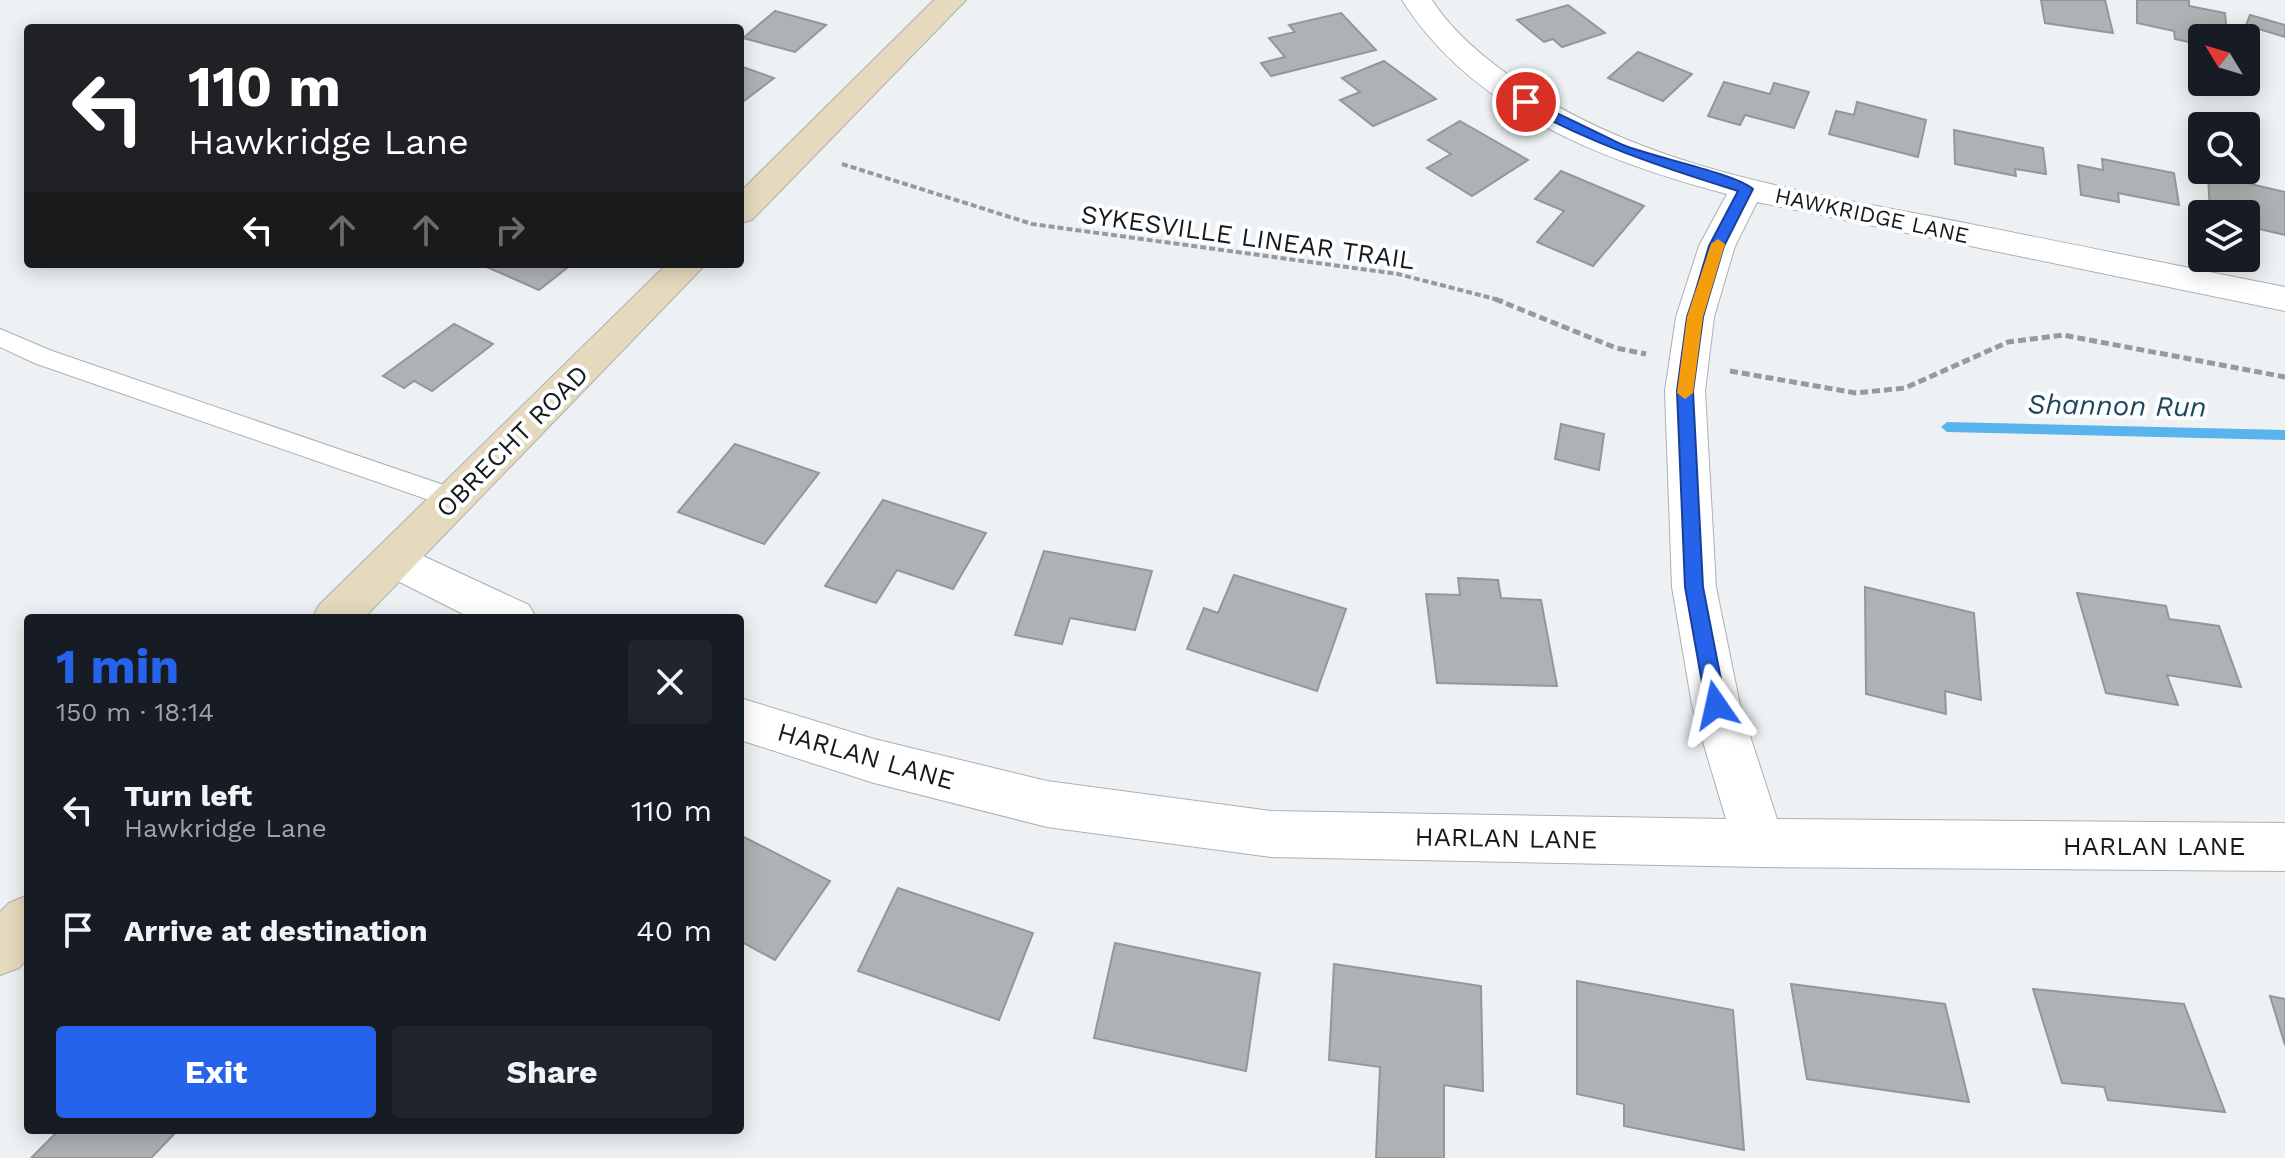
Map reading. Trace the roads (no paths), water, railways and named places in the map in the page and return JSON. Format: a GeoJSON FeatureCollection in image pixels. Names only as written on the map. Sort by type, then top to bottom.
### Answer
{"type":"FeatureCollection","features":[{"type":"Feature","properties":{"kind":"street"},"geometry":{"type":"LineString","coordinates":[[744,208],[951,0]]}},
{"type":"Feature","properties":{"kind":"street","name":"HAWKRIDGE LANE"},"geometry":{"type":"LineString","coordinates":[[1417,0],[1452,44],[1487,76],[1572,128],[1626,151],[1746,189],[2285,299]]}},
{"type":"Feature","properties":{"kind":"street"},"geometry":{"type":"LineString","coordinates":[[1746,189],[1717,246],[1695,317],[1685,391],[1694,587],[1716,705],[1759,843]]}},
{"type":"Feature","properties":{"kind":"street","name":"OBRECHT ROAD"},"geometry":{"type":"LineString","coordinates":[[339,614],[684,268]]}},
{"type":"Feature","properties":{"kind":"street"},"geometry":{"type":"LineString","coordinates":[[395,560],[505,614]]}},
{"type":"Feature","properties":{"kind":"street","name":"HARLAN LANE"},"geometry":{"type":"LineString","coordinates":[[744,720],[874,761],[1047,804],[1271,834],[1759,843],[2285,847]]}},
{"type":"Feature","properties":{"kind":"street"},"geometry":{"type":"LineString","coordinates":[[0,949],[24,925]]}},
{"type":"Feature","properties":{"kind":"lane"},"geometry":{"type":"LineString","coordinates":[[0,337],[43,357],[455,499]]}},
{"type":"Feature","properties":{"kind":"waterway","name":"Shannon Run"},"geometry":{"type":"LineString","coordinates":[[1947,427],[2285,435]]}}]}
